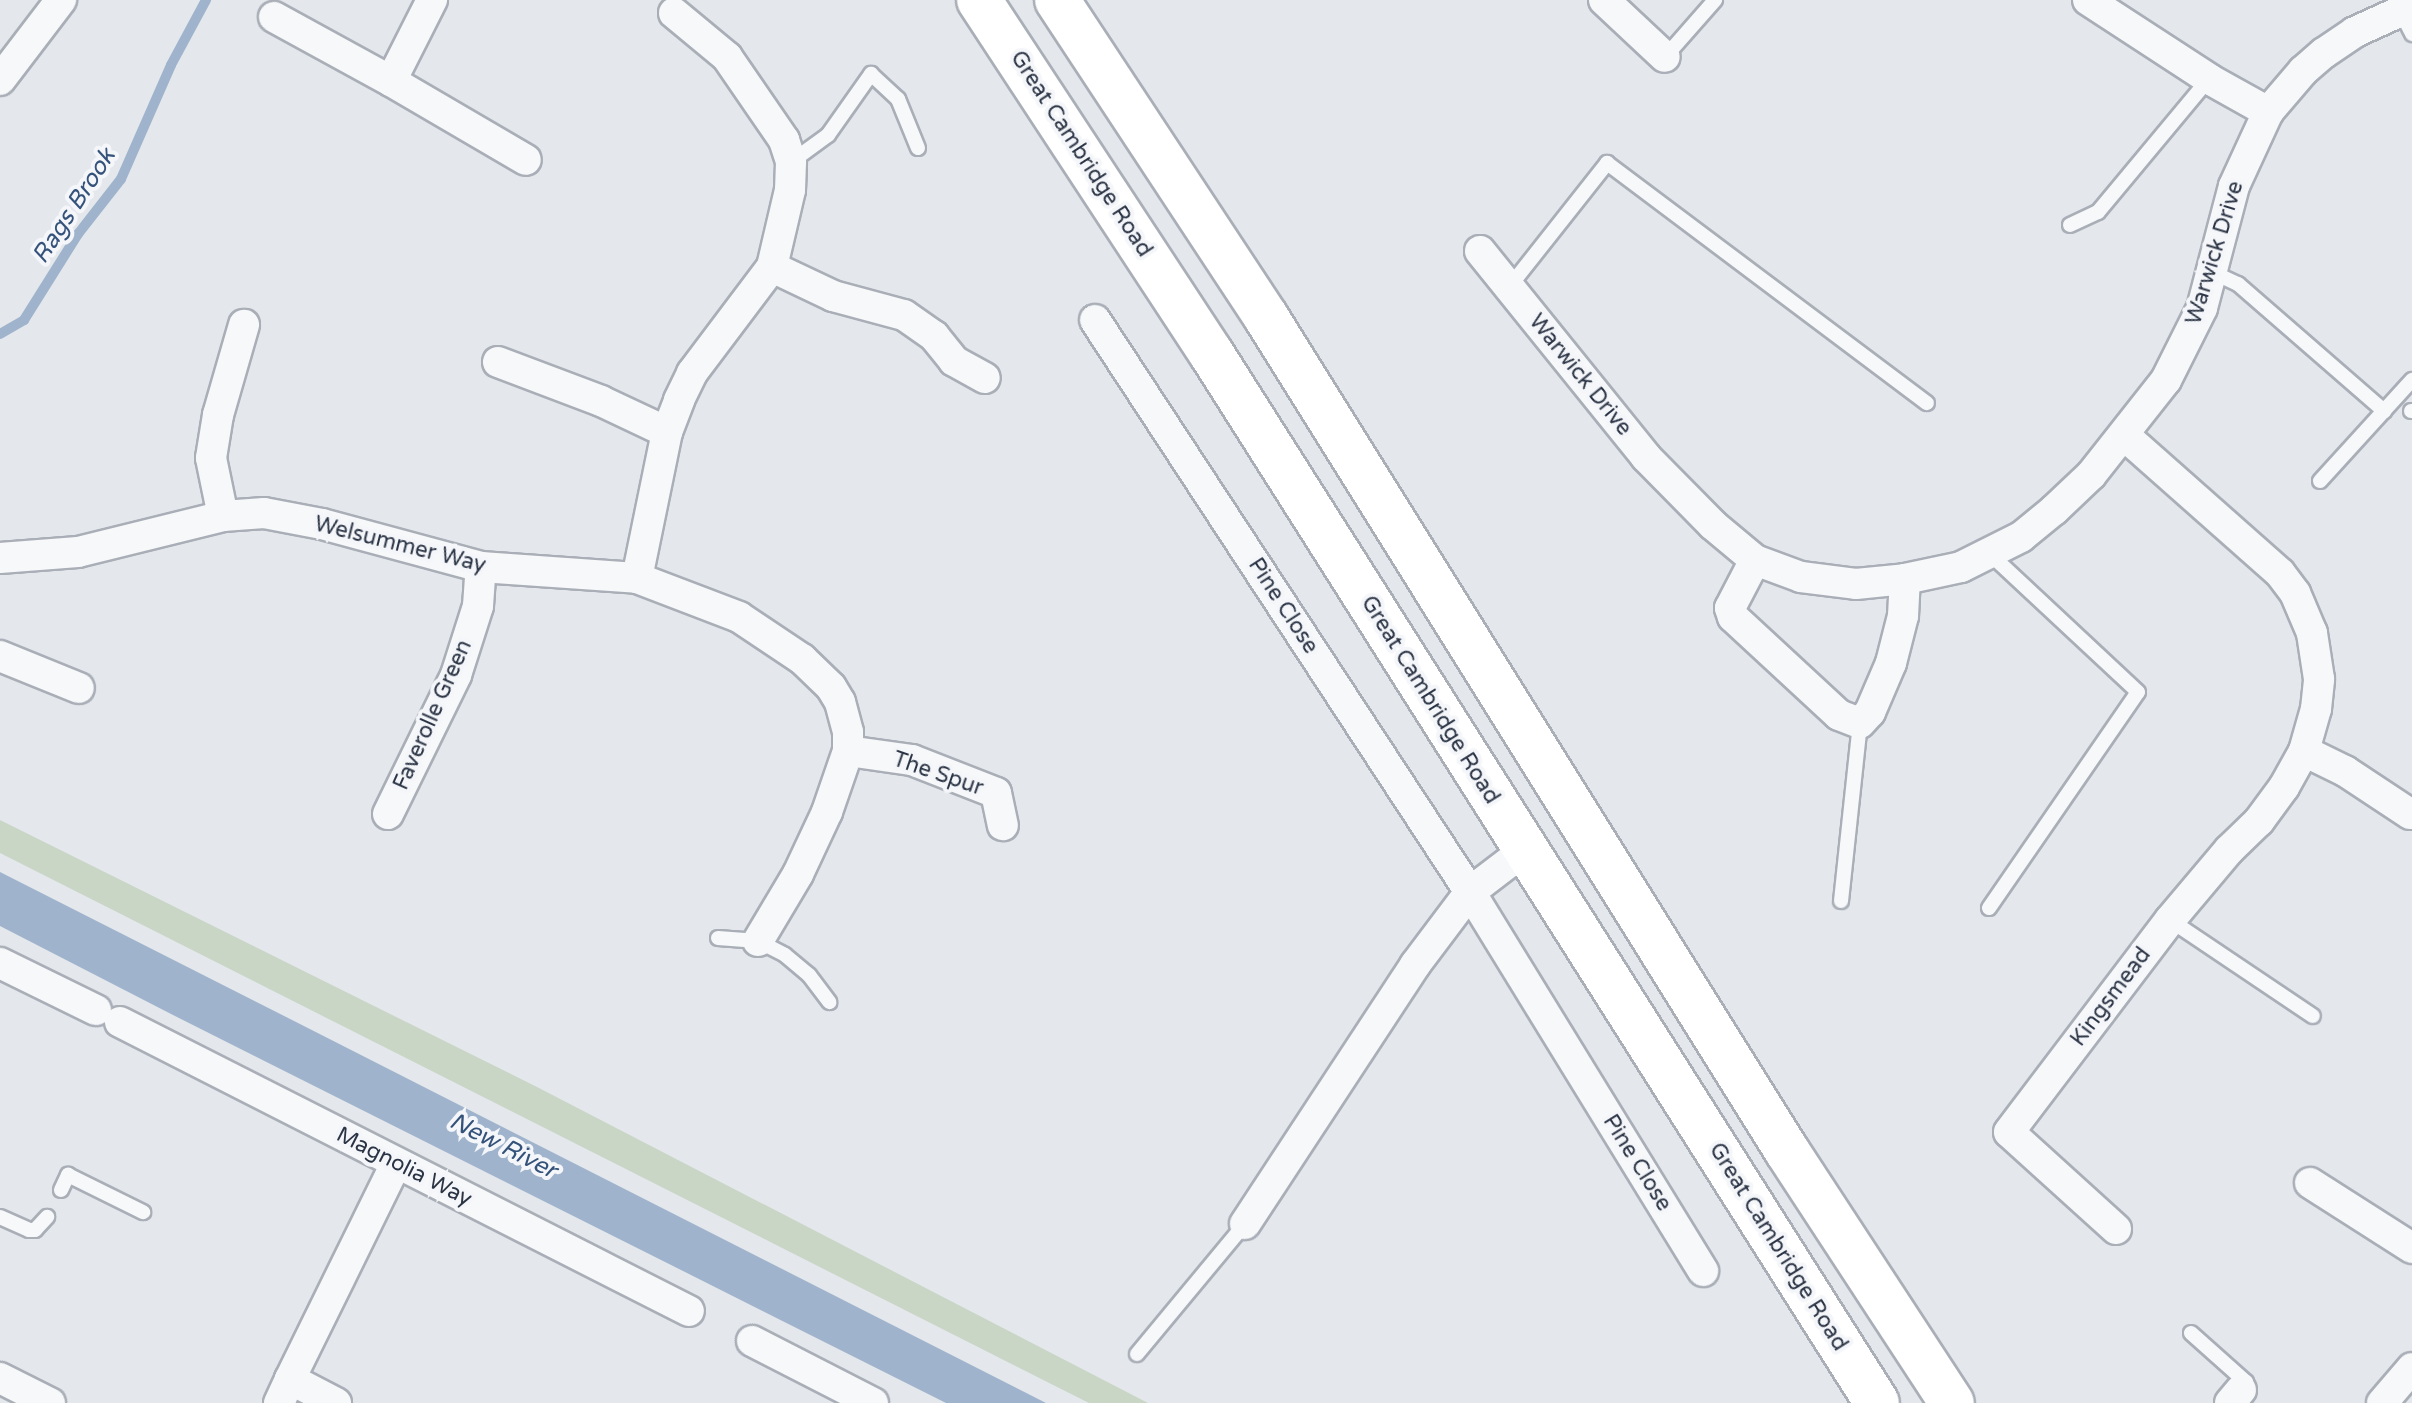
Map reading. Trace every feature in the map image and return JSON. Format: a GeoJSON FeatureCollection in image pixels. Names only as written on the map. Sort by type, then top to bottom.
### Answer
{"type":"FeatureCollection","features":[{"type":"Feature","properties":{"kind":"highway","name":"Great Cambridge Road"},"geometry":{"type":"LineString","coordinates":[[979,0],[1211,353],[1877,1403]]}},
{"type":"Feature","properties":{"kind":"highway"},"geometry":{"type":"LineString","coordinates":[[1057,0],[1266,317],[1787,1151],[1952,1403]]}},
{"type":"Feature","properties":{"kind":"street"},"geometry":{"type":"LineString","coordinates":[[0,80],[61,0]]}},
{"type":"Feature","properties":{"kind":"street"},"geometry":{"type":"LineString","coordinates":[[391,81],[432,0]]}},
{"type":"Feature","properties":{"kind":"street"},"geometry":{"type":"LineString","coordinates":[[1604,0],[1665,57]]}},
{"type":"Feature","properties":{"kind":"street"},"geometry":{"type":"LineString","coordinates":[[2088,0],[2209,79],[2268,112]]}},
{"type":"Feature","properties":{"kind":"street"},"geometry":{"type":"LineString","coordinates":[[637,578],[667,432],[692,373],[772,267],[786,215],[791,162],[784,140],[746,80],[727,57],[674,13]]}},
{"type":"Feature","properties":{"kind":"street"},"geometry":{"type":"LineString","coordinates":[[274,17],[526,160]]}},
{"type":"Feature","properties":{"kind":"street","name":"Warwick Drive"},"geometry":{"type":"LineString","coordinates":[[1480,251],[1646,457],[1704,516],[1755,560],[1801,577],[1856,584],[1905,579],[1961,567],[1991,555],[2021,537],[2054,510],[2091,475],[2166,380],[2202,308],[2234,186],[2268,112],[2303,71],[2324,53],[2355,32],[2408,17]]}},
{"type":"Feature","properties":{"kind":"street"},"geometry":{"type":"LineString","coordinates":[[772,267],[833,296],[904,315],[934,336],[954,361],[985,378]]}},
{"type":"Feature","properties":{"kind":"street","name":"Pine Close"},"geometry":{"type":"LineString","coordinates":[[1095,320],[1470,892],[1703,1271]]}},
{"type":"Feature","properties":{"kind":"street"},"geometry":{"type":"LineString","coordinates":[[223,516],[211,458],[218,415],[244,325]]}},
{"type":"Feature","properties":{"kind":"street"},"geometry":{"type":"LineString","coordinates":[[498,362],[601,401],[667,432]]}},
{"type":"Feature","properties":{"kind":"street","name":"Kingsmead"},"geometry":{"type":"LineString","coordinates":[[2116,1229],[2009,1132],[2170,920],[2229,850],[2259,821],[2304,751],[2316,709],[2319,679],[2312,633],[2295,593],[2256,549],[2124,435]]}},
{"type":"Feature","properties":{"kind":"street","name":"Welsummer Way"},"geometry":{"type":"LineString","coordinates":[[0,558],[78,552],[223,516],[264,513],[322,524],[481,567],[637,578],[739,617],[802,659],[831,687],[840,702],[848,732],[848,751],[815,837],[758,941]]}},
{"type":"Feature","properties":{"kind":"street"},"geometry":{"type":"LineString","coordinates":[[1755,560],[1730,608],[1733,617],[1839,715],[1860,723],[1870,712],[1891,663],[1903,616],[1905,579]]}},
{"type":"Feature","properties":{"kind":"street","name":"Faverolle Green"},"geometry":{"type":"LineString","coordinates":[[388,814],[456,675],[478,606],[481,567]]}},
{"type":"Feature","properties":{"kind":"street"},"geometry":{"type":"LineString","coordinates":[[0,656],[79,688]]}},
{"type":"Feature","properties":{"kind":"street","name":"The Spur"},"geometry":{"type":"LineString","coordinates":[[848,751],[912,760],[996,793],[1003,825]]}},
{"type":"Feature","properties":{"kind":"street"},"geometry":{"type":"LineString","coordinates":[[2304,751],[2345,771],[2410,814]]}},
{"type":"Feature","properties":{"kind":"street"},"geometry":{"type":"LineString","coordinates":[[1245,1224],[1415,965],[1470,892],[1525,850]]}},
{"type":"Feature","properties":{"kind":"street","name":"Magnolia Way"},"geometry":{"type":"LineString","coordinates":[[0,963],[689,1311]]}},
{"type":"Feature","properties":{"kind":"street"},"geometry":{"type":"LineString","coordinates":[[336,1403],[284,1391],[396,1164]]}},
{"type":"Feature","properties":{"kind":"street"},"geometry":{"type":"LineString","coordinates":[[2310,1183],[2412,1248]]}},
{"type":"Feature","properties":{"kind":"street"},"geometry":{"type":"LineString","coordinates":[[752,1341],[873,1403]]}},
{"type":"Feature","properties":{"kind":"street"},"geometry":{"type":"LineString","coordinates":[[2382,1403],[2412,1368]]}},
{"type":"Feature","properties":{"kind":"street"},"geometry":{"type":"LineString","coordinates":[[0,1378],[50,1403]]}},
{"type":"Feature","properties":{"kind":"lane"},"geometry":{"type":"LineString","coordinates":[[1665,57],[1715,0]]}},
{"type":"Feature","properties":{"kind":"lane"},"geometry":{"type":"LineString","coordinates":[[791,162],[828,135],[871,74],[898,99],[918,148]]}},
{"type":"Feature","properties":{"kind":"lane"},"geometry":{"type":"LineString","coordinates":[[2070,225],[2098,212],[2209,79]]}},
{"type":"Feature","properties":{"kind":"lane"},"geometry":{"type":"LineString","coordinates":[[1510,286],[1607,163],[1927,403]]}},
{"type":"Feature","properties":{"kind":"lane"},"geometry":{"type":"LineString","coordinates":[[2212,272],[2238,284],[2384,411]]}},
{"type":"Feature","properties":{"kind":"lane"},"geometry":{"type":"LineString","coordinates":[[2320,481],[2412,380]]}},
{"type":"Feature","properties":{"kind":"lane"},"geometry":{"type":"LineString","coordinates":[[1989,908],[2138,692],[1991,555]]}},
{"type":"Feature","properties":{"kind":"lane"},"geometry":{"type":"LineString","coordinates":[[1841,901],[1860,723]]}},
{"type":"Feature","properties":{"kind":"lane"},"geometry":{"type":"LineString","coordinates":[[2170,920],[2313,1016]]}},
{"type":"Feature","properties":{"kind":"lane"},"geometry":{"type":"LineString","coordinates":[[718,938],[758,941],[785,955],[809,975],[829,1002]]}},
{"type":"Feature","properties":{"kind":"lane"},"geometry":{"type":"LineString","coordinates":[[61,1190],[68,1175],[143,1212]]}},
{"type":"Feature","properties":{"kind":"lane"},"geometry":{"type":"LineString","coordinates":[[0,1217],[29,1230],[35,1230],[47,1217]]}},
{"type":"Feature","properties":{"kind":"lane"},"geometry":{"type":"LineString","coordinates":[[1137,1354],[1245,1224]]}},
{"type":"Feature","properties":{"kind":"lane"},"geometry":{"type":"LineString","coordinates":[[2191,1333],[2246,1382],[2235,1397]]}},
{"type":"Feature","properties":{"kind":"green space"},"geometry":{"type":"Polygon","coordinates":[[[0,820],[537,1087],[1148,1403],[1089,1403],[0,853],[0,820]]]}},
{"type":"Feature","properties":{"kind":"water","name":"New River"},"geometry":{"type":"Polygon","coordinates":[[[0,872],[1046,1403],[946,1403],[173,1015],[0,926],[0,872]]]}},
{"type":"Feature","properties":{"kind":"waterway","name":"Rags Brook"},"geometry":{"type":"LineString","coordinates":[[0,334],[24,320],[78,234],[121,179],[171,65],[206,0]]}}]}
